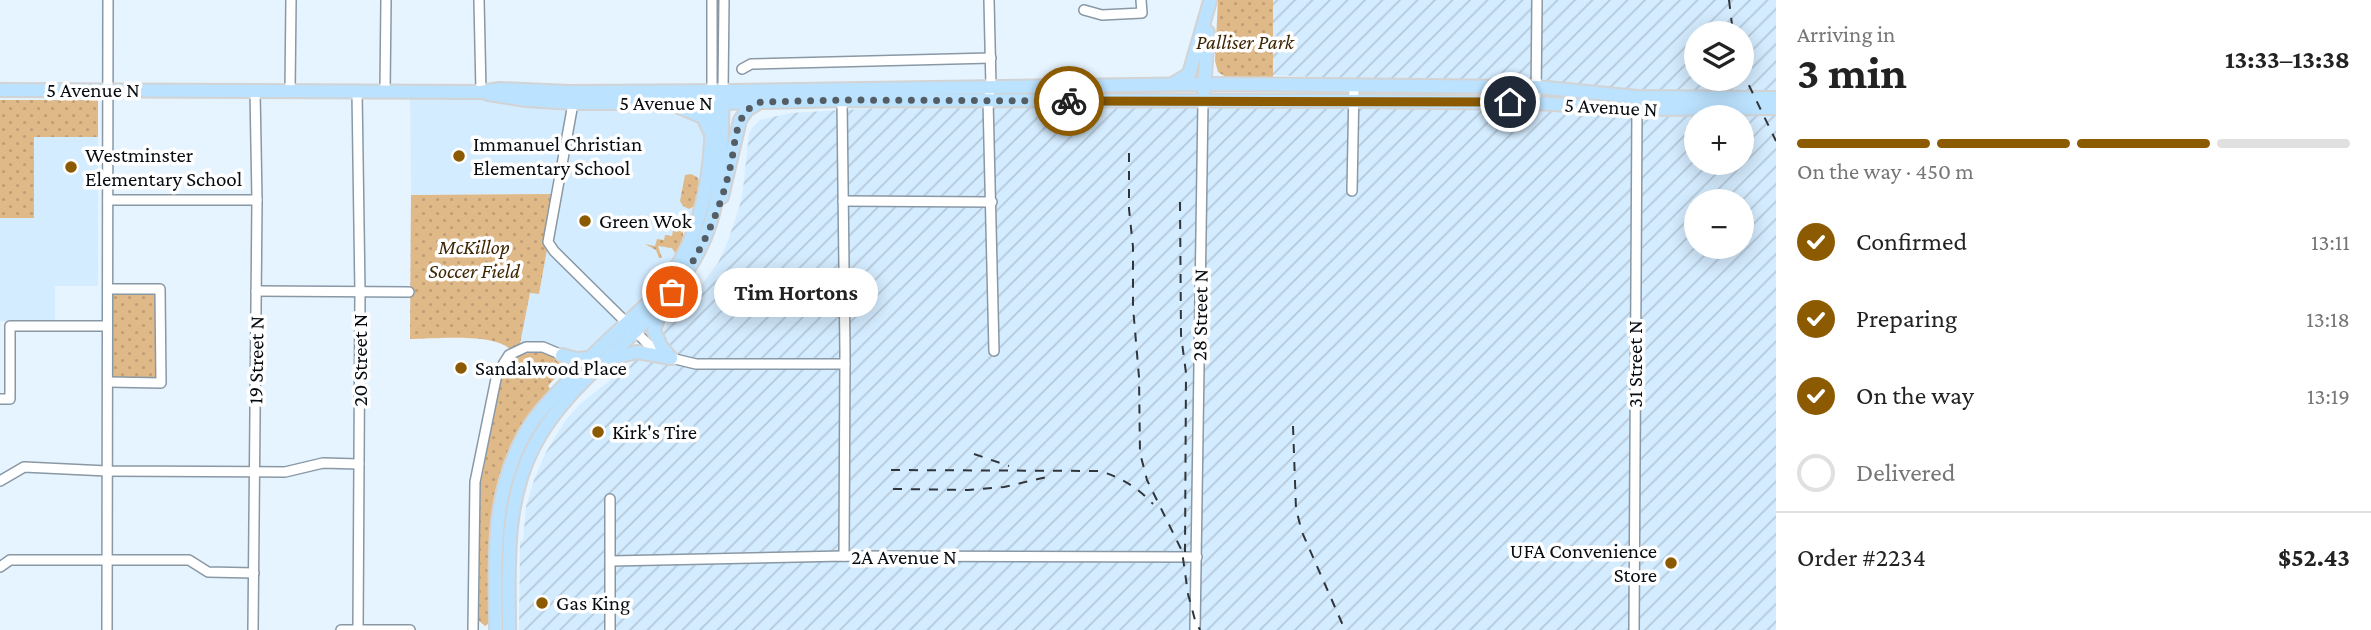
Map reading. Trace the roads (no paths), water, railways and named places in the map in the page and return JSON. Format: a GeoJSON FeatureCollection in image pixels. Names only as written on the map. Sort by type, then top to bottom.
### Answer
{"type":"FeatureCollection","features":[{"type":"Feature","properties":{"kind":"main road"},"geometry":{"type":"LineString","coordinates":[[1166,85],[1189,74],[1210,0]]}},
{"type":"Feature","properties":{"kind":"main road","name":"28 Street N"},"geometry":{"type":"LineString","coordinates":[[1203,101],[1210,0]]}},
{"type":"Feature","properties":{"kind":"main road","name":"5 Avenue N"},"geometry":{"type":"LineString","coordinates":[[0,90],[481,92],[503,98],[717,97],[991,87],[1205,84],[1537,87],[1637,103],[1776,108]]}},
{"type":"Feature","properties":{"kind":"main road","name":"5 Avenue N"},"geometry":{"type":"LineString","coordinates":[[574,97],[665,103],[717,97],[761,102],[988,100],[1536,103],[1637,103],[1776,98]]}},
{"type":"Feature","properties":{"kind":"main road"},"geometry":{"type":"LineString","coordinates":[[509,630],[511,512],[520,479],[533,448],[550,419],[586,376],[603,362],[631,327],[664,284],[689,242],[707,188],[717,97]]}},
{"type":"Feature","properties":{"kind":"main road"},"geometry":{"type":"LineString","coordinates":[[711,223],[717,198],[717,97]]}},
{"type":"Feature","properties":{"kind":"main road"},"geometry":{"type":"LineString","coordinates":[[496,630],[497,522],[504,480],[521,440],[548,401],[589,358],[664,301],[688,271],[724,190],[740,120],[747,110],[761,102]]}},
{"type":"Feature","properties":{"kind":"main road"},"geometry":{"type":"LineString","coordinates":[[665,103],[696,112],[703,117],[712,136]]}},
{"type":"Feature","properties":{"kind":"main road"},"geometry":{"type":"LineString","coordinates":[[664,301],[654,331],[671,358]]}},
{"type":"Feature","properties":{"kind":"main road"},"geometry":{"type":"LineString","coordinates":[[603,362],[637,352],[671,358]]}},
{"type":"Feature","properties":{"kind":"main road"},"geometry":{"type":"LineString","coordinates":[[562,355],[576,359],[589,358]]}},
{"type":"Feature","properties":{"kind":"main road"},"geometry":{"type":"LineString","coordinates":[[562,355],[568,363],[570,379]]}},
{"type":"Feature","properties":{"kind":"street"},"geometry":{"type":"LineString","coordinates":[[107,630],[108,0]]}},
{"type":"Feature","properties":{"kind":"street"},"geometry":{"type":"LineString","coordinates":[[290,91],[291,0]]}},
{"type":"Feature","properties":{"kind":"street"},"geometry":{"type":"LineString","coordinates":[[385,91],[386,0]]}},
{"type":"Feature","properties":{"kind":"street"},"geometry":{"type":"LineString","coordinates":[[479,0],[481,92]]}},
{"type":"Feature","properties":{"kind":"street"},"geometry":{"type":"LineString","coordinates":[[712,0],[717,97]]}},
{"type":"Feature","properties":{"kind":"street"},"geometry":{"type":"LineString","coordinates":[[717,97],[724,0]]}},
{"type":"Feature","properties":{"kind":"street"},"geometry":{"type":"LineString","coordinates":[[989,0],[991,87],[988,100],[994,351]]}},
{"type":"Feature","properties":{"kind":"street"},"geometry":{"type":"LineString","coordinates":[[1084,10],[1102,15],[1142,13],[1142,0]]}},
{"type":"Feature","properties":{"kind":"street"},"geometry":{"type":"LineString","coordinates":[[1536,103],[1537,0]]}},
{"type":"Feature","properties":{"kind":"street"},"geometry":{"type":"LineString","coordinates":[[741,69],[751,64],[991,58]]}},
{"type":"Feature","properties":{"kind":"street"},"geometry":{"type":"LineString","coordinates":[[1352,191],[1354,86]]}},
{"type":"Feature","properties":{"kind":"street","name":"19 Street N"},"geometry":{"type":"LineString","coordinates":[[253,630],[257,200],[255,91]]}},
{"type":"Feature","properties":{"kind":"street","name":"20 Street N"},"geometry":{"type":"LineString","coordinates":[[357,91],[360,293],[358,629]]}},
{"type":"Feature","properties":{"kind":"street"},"geometry":{"type":"LineString","coordinates":[[574,97],[548,242],[631,327],[656,350],[671,358],[696,364],[845,364]]}},
{"type":"Feature","properties":{"kind":"street"},"geometry":{"type":"LineString","coordinates":[[842,100],[844,556]]}},
{"type":"Feature","properties":{"kind":"street","name":"28 Street N"},"geometry":{"type":"LineString","coordinates":[[1195,630],[1203,101]]}},
{"type":"Feature","properties":{"kind":"street","name":"31 Street N"},"geometry":{"type":"LineString","coordinates":[[1634,630],[1637,103]]}},
{"type":"Feature","properties":{"kind":"street"},"geometry":{"type":"LineString","coordinates":[[108,200],[257,200]]}},
{"type":"Feature","properties":{"kind":"street"},"geometry":{"type":"LineString","coordinates":[[843,201],[992,202]]}},
{"type":"Feature","properties":{"kind":"street"},"geometry":{"type":"LineString","coordinates":[[107,382],[161,383],[160,289],[108,289]]}},
{"type":"Feature","properties":{"kind":"street"},"geometry":{"type":"LineString","coordinates":[[256,291],[409,292]]}},
{"type":"Feature","properties":{"kind":"street"},"geometry":{"type":"LineString","coordinates":[[5,399],[10,326],[107,326]]}},
{"type":"Feature","properties":{"kind":"street"},"geometry":{"type":"LineString","coordinates":[[473,630],[475,482],[496,374],[509,355],[519,349],[543,347],[562,355]]}},
{"type":"Feature","properties":{"kind":"street"},"geometry":{"type":"LineString","coordinates":[[0,481],[24,467],[107,471],[292,472],[323,463],[359,464]]}},
{"type":"Feature","properties":{"kind":"street"},"geometry":{"type":"LineString","coordinates":[[610,499],[610,630]]}},
{"type":"Feature","properties":{"kind":"street","name":"2A Avenue N"},"geometry":{"type":"LineString","coordinates":[[611,561],[844,556],[1196,557]]}},
{"type":"Feature","properties":{"kind":"street"},"geometry":{"type":"LineString","coordinates":[[0,567],[10,560],[190,560],[208,572],[254,573]]}},
{"type":"Feature","properties":{"kind":"street"},"geometry":{"type":"LineString","coordinates":[[341,630],[410,630]]}},
{"type":"Feature","properties":{"kind":"railway"},"geometry":{"type":"LineString","coordinates":[[1729,0],[1732,21]]}},
{"type":"Feature","properties":{"kind":"railway"},"geometry":{"type":"LineString","coordinates":[[1752,91],[1776,141]]}},
{"type":"Feature","properties":{"kind":"railway"},"geometry":{"type":"LineString","coordinates":[[1129,153],[1140,453],[1147,480],[1182,551],[1188,594],[1200,630]]}},
{"type":"Feature","properties":{"kind":"railway"},"geometry":{"type":"LineString","coordinates":[[1180,202],[1181,335],[1186,373],[1185,552]]}},
{"type":"Feature","properties":{"kind":"railway"},"geometry":{"type":"LineString","coordinates":[[1293,426],[1296,509],[1302,532],[1345,630]]}},
{"type":"Feature","properties":{"kind":"railway"},"geometry":{"type":"LineString","coordinates":[[974,454],[1009,466]]}},
{"type":"Feature","properties":{"kind":"railway"},"geometry":{"type":"LineString","coordinates":[[891,470],[1100,471],[1129,484],[1153,504]]}},
{"type":"Feature","properties":{"kind":"railway"},"geometry":{"type":"LineString","coordinates":[[893,489],[968,490],[1004,487],[1047,477]]}},
{"type":"Feature","properties":{"kind":"place","name":"Immanuel Christian Elementary School"},"geometry":{"type":"Point","coordinates":[459,156]}},
{"type":"Feature","properties":{"kind":"place","name":"Westminster Elementary School"},"geometry":{"type":"Point","coordinates":[71,167]}},
{"type":"Feature","properties":{"kind":"place","name":"Green Wok"},"geometry":{"type":"Point","coordinates":[585,221]}},
{"type":"Feature","properties":{"kind":"place","name":"Tim Hortons"},"geometry":{"type":"Point","coordinates":[672,292]}},
{"type":"Feature","properties":{"kind":"place","name":"Sandalwood Place"},"geometry":{"type":"Point","coordinates":[461,368]}},
{"type":"Feature","properties":{"kind":"place","name":"Kirk's Tire"},"geometry":{"type":"Point","coordinates":[598,432]}},
{"type":"Feature","properties":{"kind":"place","name":"UFA Convenience Store"},"geometry":{"type":"Point","coordinates":[1671,563]}},
{"type":"Feature","properties":{"kind":"place","name":"Gas King"},"geometry":{"type":"Point","coordinates":[542,603]}},
{"type":"Feature","properties":{"kind":"park label","name":"Palliser Park"},"geometry":{"type":"Point","coordinates":[1245,42]}},
{"type":"Feature","properties":{"kind":"park label","name":"McKillop Soccer Field"},"geometry":{"type":"Point","coordinates":[474,259]}}]}
